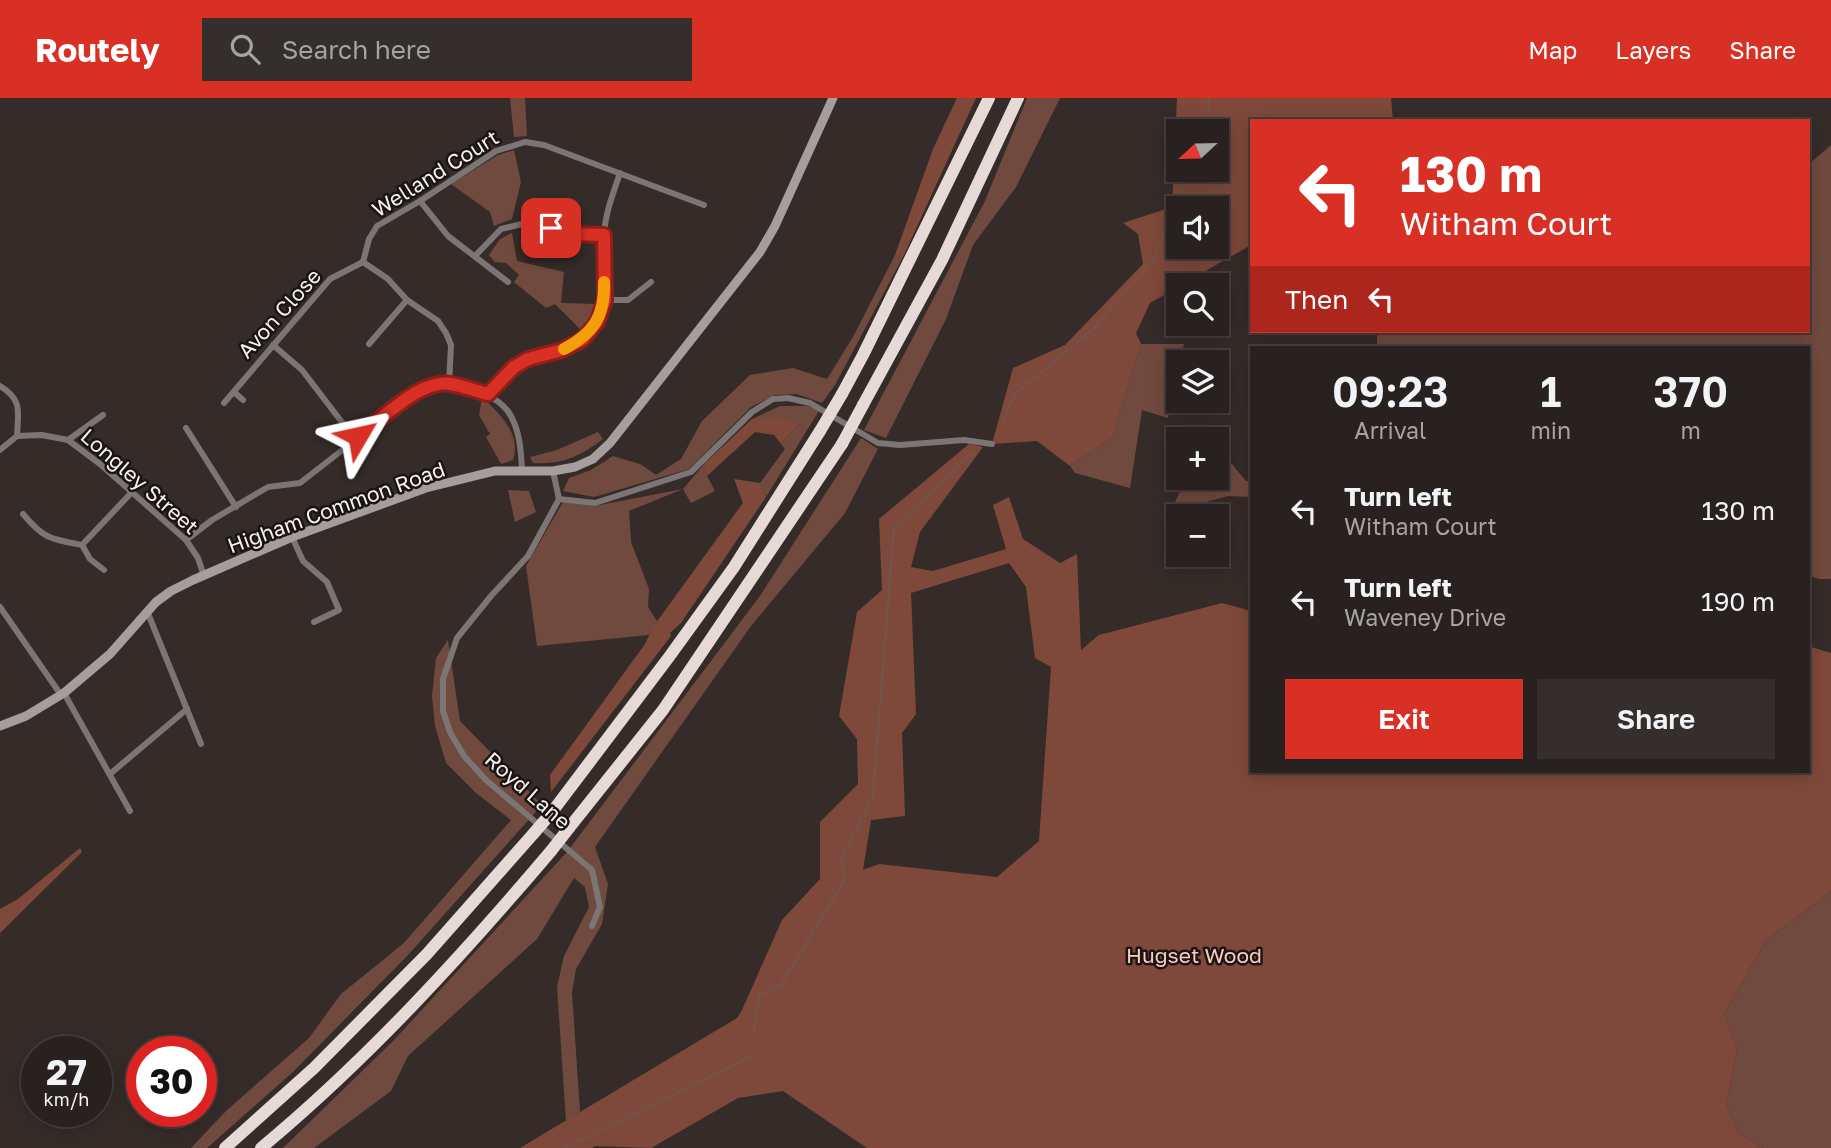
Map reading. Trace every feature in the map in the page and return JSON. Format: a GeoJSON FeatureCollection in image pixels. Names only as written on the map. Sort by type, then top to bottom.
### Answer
{"type":"FeatureCollection","features":[{"type":"Feature","properties":{"kind":"highway"},"geometry":{"type":"LineString","coordinates":[[225,1148],[314,1068],[427,954],[552,812],[669,657],[734,567],[842,394],[989,98]]}},
{"type":"Feature","properties":{"kind":"highway"},"geometry":{"type":"LineString","coordinates":[[261,1148],[359,1060],[500,911],[663,710],[842,444],[942,260],[1018,98]]}},
{"type":"Feature","properties":{"kind":"street","name":"Higham Common Road"},"geometry":{"type":"LineString","coordinates":[[0,726],[26,716],[63,694],[110,654],[147,611],[171,591],[204,576],[292,537],[426,488],[495,471],[554,471],[575,467],[593,458],[610,443],[760,251],[775,226],[833,98]]}},
{"type":"Feature","properties":{"kind":"street","name":"Welland Court"},"geometry":{"type":"LineString","coordinates":[[362,262],[369,239],[377,226],[496,151],[525,142],[544,145],[704,205]]}},
{"type":"Feature","properties":{"kind":"street"},"geometry":{"type":"LineString","coordinates":[[488,394],[514,367],[528,359],[562,350],[582,340],[597,322],[605,300],[604,235],[607,209],[620,173]]}},
{"type":"Feature","properties":{"kind":"street"},"geometry":{"type":"LineString","coordinates":[[420,201],[439,226],[508,282]]}},
{"type":"Feature","properties":{"kind":"street"},"geometry":{"type":"LineString","coordinates":[[475,256],[501,229],[522,224],[570,234],[604,235]]}},
{"type":"Feature","properties":{"kind":"street"},"geometry":{"type":"LineString","coordinates":[[362,262],[388,279],[407,300],[438,321],[446,332],[451,345],[449,384]]}},
{"type":"Feature","properties":{"kind":"street","name":"Avon Close"},"geometry":{"type":"LineString","coordinates":[[224,403],[330,279],[362,262]]}},
{"type":"Feature","properties":{"kind":"street"},"geometry":{"type":"LineString","coordinates":[[605,300],[628,300],[651,282]]}},
{"type":"Feature","properties":{"kind":"street"},"geometry":{"type":"LineString","coordinates":[[369,344],[407,300]]}},
{"type":"Feature","properties":{"kind":"street"},"geometry":{"type":"LineString","coordinates":[[273,345],[302,370],[355,438]]}},
{"type":"Feature","properties":{"kind":"street"},"geometry":{"type":"LineString","coordinates":[[186,540],[268,488],[300,483],[417,392],[433,385],[449,384],[488,394],[510,414],[521,443],[522,470]]}},
{"type":"Feature","properties":{"kind":"street"},"geometry":{"type":"LineString","coordinates":[[0,386],[16,399],[19,409],[17,436],[0,450]]}},
{"type":"Feature","properties":{"kind":"street"},"geometry":{"type":"LineString","coordinates":[[234,392],[243,400]]}},
{"type":"Feature","properties":{"kind":"street"},"geometry":{"type":"LineString","coordinates":[[554,471],[559,499],[595,503],[691,472],[752,412],[773,399],[788,398],[810,403],[878,443],[900,445],[964,440],[992,444]]}},
{"type":"Feature","properties":{"kind":"street"},"geometry":{"type":"LineString","coordinates":[[68,440],[103,415]]}},
{"type":"Feature","properties":{"kind":"street"},"geometry":{"type":"LineString","coordinates":[[186,428],[236,507]]}},
{"type":"Feature","properties":{"kind":"street","name":"Longley Street"},"geometry":{"type":"LineString","coordinates":[[17,436],[42,435],[68,440],[186,540],[198,558],[204,576]]}},
{"type":"Feature","properties":{"kind":"street"},"geometry":{"type":"LineString","coordinates":[[82,545],[132,492]]}},
{"type":"Feature","properties":{"kind":"street","name":"Royd Lane"},"geometry":{"type":"LineString","coordinates":[[559,499],[528,556],[457,638],[443,679],[443,710],[450,732],[464,757],[486,780],[592,870],[600,906],[592,926]]}},
{"type":"Feature","properties":{"kind":"street"},"geometry":{"type":"LineString","coordinates":[[23,514],[38,532],[55,540],[82,545],[90,559],[104,570]]}},
{"type":"Feature","properties":{"kind":"street"},"geometry":{"type":"LineString","coordinates":[[292,537],[303,561],[327,582],[339,610],[314,622]]}},
{"type":"Feature","properties":{"kind":"street"},"geometry":{"type":"LineString","coordinates":[[0,607],[63,694],[130,811]]}},
{"type":"Feature","properties":{"kind":"street"},"geometry":{"type":"LineString","coordinates":[[147,611],[201,744]]}},
{"type":"Feature","properties":{"kind":"street"},"geometry":{"type":"LineString","coordinates":[[110,774],[187,709]]}},
{"type":"Feature","properties":{"kind":"shaded area"},"geometry":{"type":"Polygon","coordinates":[[[510,98],[525,98],[527,136],[514,137],[510,98]]]}},
{"type":"Feature","properties":{"kind":"shaded area"},"geometry":{"type":"Polygon","coordinates":[[[1027,98],[1060,98],[1016,187],[973,245],[946,319],[886,438],[864,430],[985,201],[1027,98]]]}},
{"type":"Feature","properties":{"kind":"shaded area"},"geometry":{"type":"Polygon","coordinates":[[[1831,145],[1831,579],[1810,576],[1810,346],[1377,346],[1377,333],[1810,333],[1810,163],[1831,145]]]}},
{"type":"Feature","properties":{"kind":"shaded area"},"geometry":{"type":"Polygon","coordinates":[[[514,150],[521,182],[512,219],[494,226],[490,212],[451,184],[498,155],[514,150]]]}},
{"type":"Feature","properties":{"kind":"shaded area"},"geometry":{"type":"Polygon","coordinates":[[[512,233],[517,261],[564,272],[561,303],[596,304],[582,331],[555,304],[546,308],[514,282],[519,275],[506,263],[495,262],[489,255],[500,239],[512,233]]]}},
{"type":"Feature","properties":{"kind":"shaded area"},"geometry":{"type":"Polygon","coordinates":[[[895,255],[904,255],[835,385],[822,403],[797,394],[775,395],[751,407],[689,469],[594,497],[563,491],[569,478],[591,470],[613,456],[640,464],[656,475],[681,459],[702,421],[750,375],[793,368],[827,379],[853,337],[895,255]]]}},
{"type":"Feature","properties":{"kind":"shaded area"},"geometry":{"type":"Polygon","coordinates":[[[1141,344],[1184,344],[1183,350],[1166,350],[1168,418],[1142,410],[1130,488],[1075,473],[1070,466],[1112,438],[1141,344]]]}},
{"type":"Feature","properties":{"kind":"shaded area"},"geometry":{"type":"Polygon","coordinates":[[[482,398],[502,417],[512,433],[515,451],[513,460],[501,464],[486,437],[490,434],[479,415],[482,398]]]}},
{"type":"Feature","properties":{"kind":"shaded area"},"geometry":{"type":"Polygon","coordinates":[[[780,406],[820,409],[766,497],[760,483],[785,449],[781,444],[799,424],[752,419],[780,406]]]}},
{"type":"Feature","properties":{"kind":"shaded area"},"geometry":{"type":"Polygon","coordinates":[[[598,432],[603,439],[570,458],[533,463],[530,457],[557,450],[598,432]]]}},
{"type":"Feature","properties":{"kind":"shaded area"},"geometry":{"type":"Polygon","coordinates":[[[861,438],[878,449],[845,513],[751,626],[595,847],[608,884],[602,924],[576,969],[572,992],[580,1112],[566,1121],[557,987],[564,956],[589,907],[585,887],[574,878],[537,939],[408,1056],[391,1091],[314,1148],[283,1148],[394,1040],[567,852],[760,596],[861,438]]]}},
{"type":"Feature","properties":{"kind":"shaded area"},"geometry":{"type":"Polygon","coordinates":[[[1229,461],[1246,481],[1250,481],[1250,497],[1228,496],[1199,504],[1174,504],[1181,490],[1229,490],[1229,461]]]}},
{"type":"Feature","properties":{"kind":"shaded area"},"geometry":{"type":"Polygon","coordinates":[[[705,463],[707,476],[715,491],[691,503],[683,489],[705,463]]]}},
{"type":"Feature","properties":{"kind":"shaded area"},"geometry":{"type":"Polygon","coordinates":[[[683,489],[629,511],[631,542],[649,589],[648,607],[657,621],[649,635],[537,646],[526,566],[563,502],[595,506],[683,489]]]}},
{"type":"Feature","properties":{"kind":"shaded area"},"geometry":{"type":"Polygon","coordinates":[[[508,490],[529,491],[536,512],[515,522],[508,490]]]}},
{"type":"Feature","properties":{"kind":"shaded area"},"geometry":{"type":"Polygon","coordinates":[[[448,640],[460,721],[542,805],[408,955],[294,1071],[207,1148],[191,1148],[211,1127],[217,1127],[217,1121],[226,1111],[309,1038],[341,994],[404,943],[511,820],[476,793],[446,763],[435,726],[432,696],[436,658],[448,640]]]}},
{"type":"Feature","properties":{"kind":"shaded area"},"geometry":{"type":"Polygon","coordinates":[[[1831,892],[1831,1148],[1763,1148],[1739,1134],[1726,1105],[1737,1049],[1724,1014],[1767,939],[1831,892]]]}},
{"type":"Feature","properties":{"kind":"green space"},"geometry":{"type":"Polygon","coordinates":[[[957,98],[976,98],[904,255],[895,255],[933,149],[957,98]]]}},
{"type":"Feature","properties":{"kind":"green space"},"geometry":{"type":"Polygon","coordinates":[[[1177,98],[1391,98],[1393,119],[1250,119],[1250,246],[1229,258],[1229,196],[1173,196],[1173,182],[1229,182],[1229,119],[1176,119],[1177,98]]]}},
{"type":"Feature","properties":{"kind":"green space"},"geometry":{"type":"Polygon","coordinates":[[[1166,209],[1166,259],[1226,259],[1202,273],[1166,273],[1166,294],[1150,303],[1136,333],[1141,344],[1112,438],[1070,466],[1037,441],[992,444],[1013,368],[1065,345],[1143,264],[1138,234],[1123,223],[1166,209]]]}},
{"type":"Feature","properties":{"kind":"green space"},"geometry":{"type":"Polygon","coordinates":[[[776,417],[799,424],[781,444],[774,435],[755,432],[707,476],[705,463],[752,419],[776,417]]]}},
{"type":"Feature","properties":{"kind":"green space","name":"Hugset Wood"},"geometry":{"type":"Polygon","coordinates":[[[969,444],[983,447],[920,532],[911,567],[933,571],[1006,549],[993,505],[1009,497],[1023,539],[1060,563],[1077,554],[1081,650],[1099,635],[1222,603],[1250,611],[1250,773],[1810,773],[1810,647],[1831,653],[1831,892],[1767,939],[1724,1014],[1737,1049],[1726,1105],[1739,1134],[1763,1148],[867,1148],[783,1091],[738,1098],[651,1148],[520,1148],[737,1018],[782,920],[820,879],[820,822],[858,784],[857,739],[839,716],[857,612],[882,590],[879,519],[969,444]],[[1009,563],[911,593],[916,714],[902,733],[905,816],[871,820],[863,870],[879,864],[997,877],[1039,841],[1051,667],[1035,658],[1026,587],[1009,563]]]}},
{"type":"Feature","properties":{"kind":"green space"},"geometry":{"type":"Polygon","coordinates":[[[734,479],[760,483],[766,497],[681,623],[670,633],[671,636],[551,792],[550,775],[743,503],[734,479]]]}},
{"type":"Feature","properties":{"kind":"green space"},"geometry":{"type":"Polygon","coordinates":[[[80,848],[82,852],[0,933],[0,909],[18,899],[80,848]]]}},
{"type":"Feature","properties":{"kind":"waterway"},"geometry":{"type":"LineString","coordinates":[[1208,119],[1209,98]]}},
{"type":"Feature","properties":{"kind":"waterway"},"geometry":{"type":"LineString","coordinates":[[1002,422],[1015,394],[1093,329],[1155,257],[1186,182]]}},
{"type":"Feature","properties":{"kind":"waterway"},"geometry":{"type":"LineString","coordinates":[[1205,196],[1228,184]]}},
{"type":"Feature","properties":{"kind":"waterway"},"geometry":{"type":"LineString","coordinates":[[754,1031],[759,995],[781,985],[845,879],[841,860],[873,796],[894,527],[972,453]]}},
{"type":"Feature","properties":{"kind":"waterway"},"geometry":{"type":"LineString","coordinates":[[564,1148],[750,1057]]}},
{"type":"Feature","properties":{"kind":"slow traffic"},"geometry":{"type":"LineString","coordinates":[[564,349],[582,340],[597,322],[605,300],[604,282]]}},
{"type":"Feature","properties":{"kind":"route"},"geometry":{"type":"LineString","coordinates":[[358,436],[417,392],[433,385],[449,384],[488,394],[514,367],[528,359],[562,350],[582,340],[597,322],[605,300],[604,235],[570,234],[551,228]]}}]}
